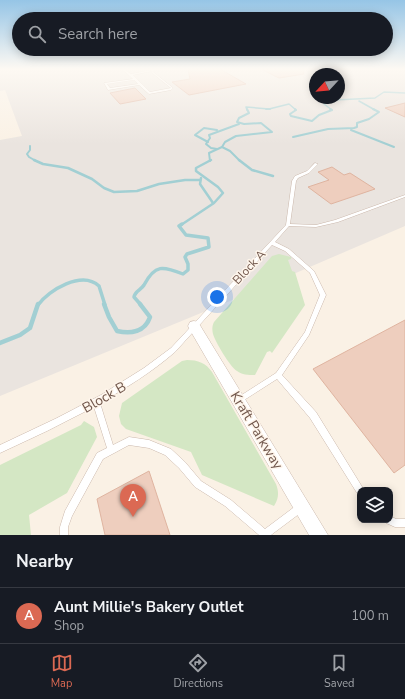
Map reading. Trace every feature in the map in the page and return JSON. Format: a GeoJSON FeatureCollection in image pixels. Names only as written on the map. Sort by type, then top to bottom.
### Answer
{"type":"FeatureCollection","features":[{"type":"Feature","properties":{"kind":"street","name":"Kraft Parkway"},"geometry":{"type":"LineString","coordinates":[[194,326],[319,535]]}},
{"type":"Feature","properties":{"kind":"lane"},"geometry":{"type":"LineString","coordinates":[[316,164],[308,172],[296,177],[294,181],[288,225],[316,226],[336,221],[405,196]]}},
{"type":"Feature","properties":{"kind":"lane","name":"Block A"},"geometry":{"type":"LineString","coordinates":[[194,326],[288,225]]}},
{"type":"Feature","properties":{"kind":"lane"},"geometry":{"type":"LineString","coordinates":[[239,400],[278,375],[307,333],[323,295],[312,272],[287,250],[272,243]]}},
{"type":"Feature","properties":{"kind":"lane","name":"Block B"},"geometry":{"type":"LineString","coordinates":[[0,449],[56,423],[96,402],[159,363],[194,326]]}},
{"type":"Feature","properties":{"kind":"lane"},"geometry":{"type":"LineString","coordinates":[[278,375],[313,415],[358,487]]}},
{"type":"Feature","properties":{"kind":"lane"},"geometry":{"type":"LineString","coordinates":[[96,402],[111,450]]}},
{"type":"Feature","properties":{"kind":"lane"},"geometry":{"type":"LineString","coordinates":[[64,535],[64,527],[68,514],[100,456],[129,441],[149,444],[164,450],[182,465],[198,484],[228,503],[264,535],[302,506]]}},
{"type":"Feature","properties":{"kind":"lane"},"geometry":{"type":"LineString","coordinates":[[393,522],[405,523]]}},
{"type":"Feature","properties":{"kind":"shaded area"},"geometry":{"type":"Polygon","coordinates":[[[6,94],[309,94],[309,104],[345,104],[345,94],[405,94],[405,226],[247,294],[0,396],[0,140],[22,136],[6,94]]]}},
{"type":"Feature","properties":{"kind":"green space"},"geometry":{"type":"Polygon","coordinates":[[[279,254],[291,257],[291,259],[288,260],[292,271],[295,272],[305,305],[272,353],[270,351],[267,352],[255,375],[243,374],[234,369],[223,354],[213,334],[213,325],[272,256],[279,254]]]}},
{"type":"Feature","properties":{"kind":"green space"},"geometry":{"type":"Polygon","coordinates":[[[187,360],[201,363],[207,366],[212,372],[276,484],[278,495],[274,506],[202,475],[191,452],[126,429],[121,424],[119,416],[122,403],[182,361],[187,360]]]}},
{"type":"Feature","properties":{"kind":"green space"},"geometry":{"type":"Polygon","coordinates":[[[84,421],[94,427],[97,437],[67,493],[29,515],[31,535],[0,535],[0,465],[81,425],[84,421]]]}},
{"type":"Feature","properties":{"kind":"building"},"geometry":{"type":"Polygon","coordinates":[[[111,94],[141,94],[146,99],[120,104],[111,94]]]}},
{"type":"Feature","properties":{"kind":"building"},"geometry":{"type":"Polygon","coordinates":[[[405,103],[405,117],[385,108],[405,103]]]}},
{"type":"Feature","properties":{"kind":"building"},"geometry":{"type":"Polygon","coordinates":[[[332,167],[344,175],[350,173],[375,189],[331,204],[308,187],[329,180],[318,172],[332,167]]]}},
{"type":"Feature","properties":{"kind":"building"},"geometry":{"type":"Polygon","coordinates":[[[405,320],[405,465],[394,473],[313,369],[405,320]]]}},
{"type":"Feature","properties":{"kind":"building"},"geometry":{"type":"Polygon","coordinates":[[[149,471],[170,535],[105,535],[97,499],[149,471]]]}},
{"type":"Feature","properties":{"kind":"waterway"},"geometry":{"type":"LineString","coordinates":[[332,110],[324,104],[335,100],[375,98],[381,94]]}},
{"type":"Feature","properties":{"kind":"waterway"},"geometry":{"type":"LineString","coordinates":[[359,101],[375,110]]}},
{"type":"Feature","properties":{"kind":"waterway"},"geometry":{"type":"LineString","coordinates":[[269,109],[289,104],[296,110]]}},
{"type":"Feature","properties":{"kind":"waterway"},"geometry":{"type":"LineString","coordinates":[[247,110],[246,107],[269,109]]}},
{"type":"Feature","properties":{"kind":"waterway"},"geometry":{"type":"LineString","coordinates":[[222,147],[225,142],[236,136],[272,132],[261,123],[244,124],[237,122],[239,118],[249,113],[247,109]]}},
{"type":"Feature","properties":{"kind":"waterway"},"geometry":{"type":"LineString","coordinates":[[296,110],[290,114],[291,116],[312,121],[319,115],[332,110]]}},
{"type":"Feature","properties":{"kind":"waterway"},"geometry":{"type":"LineString","coordinates":[[293,137],[328,129],[354,128],[357,127],[357,123],[369,119],[379,112],[375,110]]}},
{"type":"Feature","properties":{"kind":"waterway"},"geometry":{"type":"LineString","coordinates":[[208,142],[210,138],[209,135],[239,124]]}},
{"type":"Feature","properties":{"kind":"waterway"},"geometry":{"type":"LineString","coordinates":[[208,142],[195,135],[204,128],[217,130]]}},
{"type":"Feature","properties":{"kind":"waterway"},"geometry":{"type":"LineString","coordinates":[[351,130],[394,147]]}},
{"type":"Feature","properties":{"kind":"waterway"},"geometry":{"type":"LineString","coordinates":[[208,142],[206,144],[211,148],[217,149]]}},
{"type":"Feature","properties":{"kind":"waterway"},"geometry":{"type":"LineString","coordinates":[[30,146],[30,150],[27,154],[35,160]]}},
{"type":"Feature","properties":{"kind":"waterway"},"geometry":{"type":"LineString","coordinates":[[210,161],[209,153],[222,147]]}},
{"type":"Feature","properties":{"kind":"waterway"},"geometry":{"type":"LineString","coordinates":[[222,147],[230,151],[239,160]]}},
{"type":"Feature","properties":{"kind":"waterway"},"geometry":{"type":"LineString","coordinates":[[35,160],[43,164],[68,168],[92,179],[104,188],[114,192],[137,191],[159,184],[185,180],[200,180]]}},
{"type":"Feature","properties":{"kind":"waterway"},"geometry":{"type":"LineString","coordinates":[[239,160],[252,170],[273,176]]}},
{"type":"Feature","properties":{"kind":"waterway"},"geometry":{"type":"LineString","coordinates":[[181,225],[214,203],[223,193],[218,187],[196,171],[196,168],[210,161]]}},
{"type":"Feature","properties":{"kind":"waterway"},"geometry":{"type":"LineString","coordinates":[[201,178],[200,184],[213,203]]}},
{"type":"Feature","properties":{"kind":"waterway"},"geometry":{"type":"LineString","coordinates":[[141,305],[134,297],[152,273],[156,270],[165,268],[183,274],[188,270],[188,264],[185,257],[187,254],[209,247],[208,238],[186,235],[179,226],[182,224]]}},
{"type":"Feature","properties":{"kind":"waterway"},"geometry":{"type":"LineString","coordinates":[[38,305],[50,293],[58,288],[75,281],[84,280],[99,286],[105,305]]}},
{"type":"Feature","properties":{"kind":"waterway"},"geometry":{"type":"LineString","coordinates":[[0,343],[20,335],[30,328],[38,304]]}},
{"type":"Feature","properties":{"kind":"waterway"},"geometry":{"type":"LineString","coordinates":[[104,304],[117,331],[127,332],[137,331],[148,322],[150,317],[140,304]]}},
{"type":"Feature","properties":{"kind":"place","name":"Aunt Millie's Bakery Outlet"},"geometry":{"type":"Point","coordinates":[133,517]}}]}
